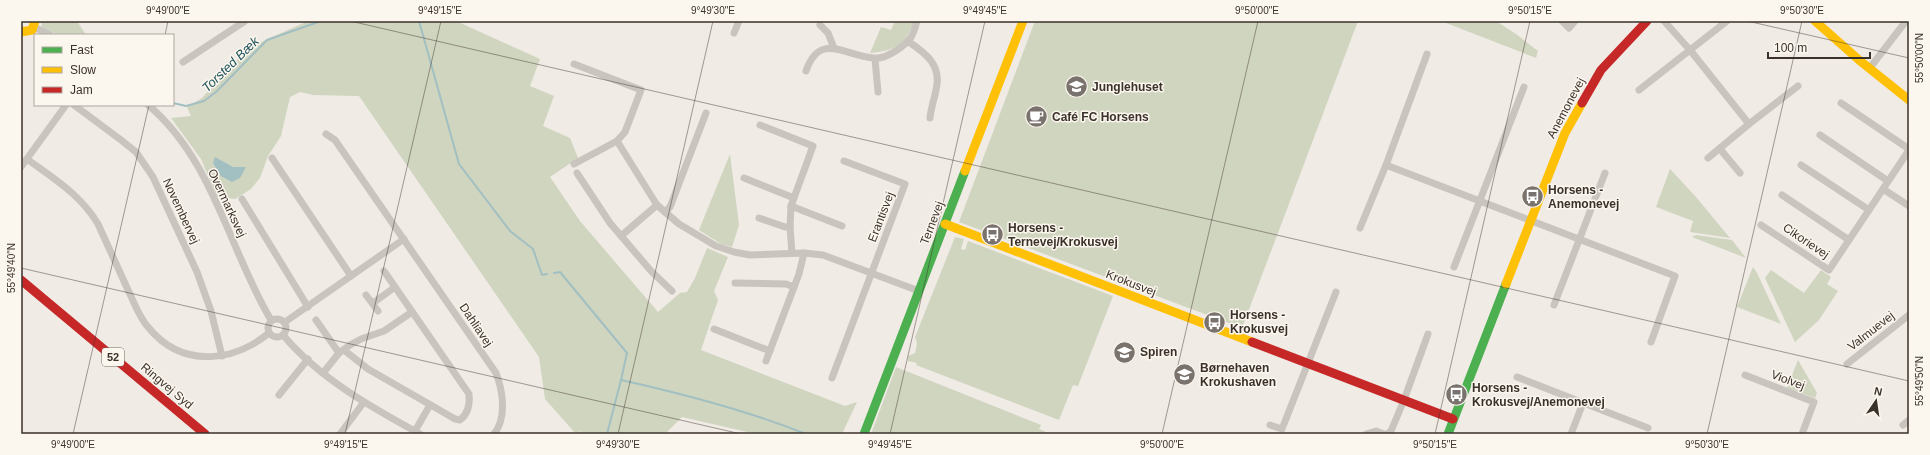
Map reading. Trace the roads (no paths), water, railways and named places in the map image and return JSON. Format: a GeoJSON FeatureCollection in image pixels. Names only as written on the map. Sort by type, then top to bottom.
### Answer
{"type":"FeatureCollection","features":[{"type":"Feature","properties":{"kind":"main road","name":"Ternevej"},"geometry":{"type":"LineString","coordinates":[[864,434],[1023,21]]}},
{"type":"Feature","properties":{"kind":"main road","name":"Anemonevej"},"geometry":{"type":"LineString","coordinates":[[1448,434],[1530,220],[1556,155],[1575,114],[1601,70],[1647,21]]}},
{"type":"Feature","properties":{"kind":"main road"},"geometry":{"type":"LineString","coordinates":[[1814,21],[1909,100]]}},
{"type":"Feature","properties":{"kind":"main road"},"geometry":{"type":"LineString","coordinates":[[22,33],[30,31],[35,24]]}},
{"type":"Feature","properties":{"kind":"main road","name":"Krokusvej"},"geometry":{"type":"LineString","coordinates":[[945,224],[1453,419]]}},
{"type":"Feature","properties":{"kind":"main road","name":"Ringvej Syd"},"geometry":{"type":"LineString","coordinates":[[21,280],[205,434]]}},
{"type":"Feature","properties":{"kind":"street"},"geometry":{"type":"LineString","coordinates":[[183,62],[245,21]]}},
{"type":"Feature","properties":{"kind":"street"},"geometry":{"type":"LineString","coordinates":[[734,33],[739,21]]}},
{"type":"Feature","properties":{"kind":"street"},"geometry":{"type":"LineString","coordinates":[[806,71],[809,62],[815,54],[824,50],[834,48],[876,59],[894,52],[909,42],[917,21]]}},
{"type":"Feature","properties":{"kind":"street"},"geometry":{"type":"LineString","coordinates":[[1562,21],[1569,28],[1575,21]]}},
{"type":"Feature","properties":{"kind":"street"},"geometry":{"type":"LineString","coordinates":[[1664,21],[1690,50],[1749,124]]}},
{"type":"Feature","properties":{"kind":"street"},"geometry":{"type":"LineString","coordinates":[[1639,90],[1727,21]]}},
{"type":"Feature","properties":{"kind":"street"},"geometry":{"type":"LineString","coordinates":[[1869,68],[1902,22]]}},
{"type":"Feature","properties":{"kind":"street"},"geometry":{"type":"LineString","coordinates":[[35,24],[49,34]]}},
{"type":"Feature","properties":{"kind":"street"},"geometry":{"type":"LineString","coordinates":[[820,25],[828,33],[834,48]]}},
{"type":"Feature","properties":{"kind":"street"},"geometry":{"type":"LineString","coordinates":[[909,42],[926,53],[933,61],[937,70],[936,90],[931,107],[930,118]]}},
{"type":"Feature","properties":{"kind":"street"},"geometry":{"type":"LineString","coordinates":[[1360,228],[1386,166],[1427,54]]}},
{"type":"Feature","properties":{"kind":"street"},"geometry":{"type":"LineString","coordinates":[[876,59],[878,92]]}},
{"type":"Feature","properties":{"kind":"street"},"geometry":{"type":"LineString","coordinates":[[574,64],[641,90],[628,128],[617,141],[574,164]]}},
{"type":"Feature","properties":{"kind":"street"},"geometry":{"type":"LineString","coordinates":[[1708,158],[1798,86]]}},
{"type":"Feature","properties":{"kind":"street"},"geometry":{"type":"LineString","coordinates":[[1454,267],[1524,87]]}},
{"type":"Feature","properties":{"kind":"street","name":"Cikorievej"},"geometry":{"type":"LineString","coordinates":[[1761,224],[1829,270],[1909,149],[1841,104]]}},
{"type":"Feature","properties":{"kind":"street"},"geometry":{"type":"LineString","coordinates":[[21,167],[65,106]]}},
{"type":"Feature","properties":{"kind":"street","name":"Novembervej"},"geometry":{"type":"LineString","coordinates":[[75,106],[136,152],[153,178],[197,272],[211,311],[222,356]]}},
{"type":"Feature","properties":{"kind":"street","name":"Overmarksvej"},"geometry":{"type":"LineString","coordinates":[[149,106],[162,116],[181,139],[196,163],[251,283],[272,320]]}},
{"type":"Feature","properties":{"kind":"street"},"geometry":{"type":"LineString","coordinates":[[665,212],[670,207],[706,112]]}},
{"type":"Feature","properties":{"kind":"street"},"geometry":{"type":"LineString","coordinates":[[760,125],[813,146],[791,206],[790,227],[792,253]]}},
{"type":"Feature","properties":{"kind":"street","name":"Dahliavej"},"geometry":{"type":"LineString","coordinates":[[326,134],[335,140],[496,373],[501,384],[503,397],[503,407],[496,433]]}},
{"type":"Feature","properties":{"kind":"street"},"geometry":{"type":"LineString","coordinates":[[1820,135],[1888,181]]}},
{"type":"Feature","properties":{"kind":"street"},"geometry":{"type":"LineString","coordinates":[[617,141],[657,205],[679,224],[701,237],[734,252],[750,255],[792,253],[823,255],[919,291]]}},
{"type":"Feature","properties":{"kind":"street"},"geometry":{"type":"LineString","coordinates":[[1720,149],[1740,173]]}},
{"type":"Feature","properties":{"kind":"street"},"geometry":{"type":"LineString","coordinates":[[272,158],[351,276]]}},
{"type":"Feature","properties":{"kind":"street"},"geometry":{"type":"LineString","coordinates":[[27,159],[78,197],[89,209],[98,224],[142,318],[153,334],[169,346],[185,353],[203,357],[222,356],[244,349],[269,333]]}},
{"type":"Feature","properties":{"kind":"street","name":"Erantisvej"},"geometry":{"type":"LineString","coordinates":[[832,378],[905,184],[844,161]]}},
{"type":"Feature","properties":{"kind":"street"},"geometry":{"type":"LineString","coordinates":[[1801,165],[1869,210]]}},
{"type":"Feature","properties":{"kind":"street"},"geometry":{"type":"LineString","coordinates":[[1386,166],[1579,238],[1675,276],[1651,342]]}},
{"type":"Feature","properties":{"kind":"street"},"geometry":{"type":"LineString","coordinates":[[577,173],[600,210],[621,236],[651,271],[672,290]]}},
{"type":"Feature","properties":{"kind":"street"},"geometry":{"type":"LineString","coordinates":[[1554,305],[1605,173]]}},
{"type":"Feature","properties":{"kind":"street"},"geometry":{"type":"LineString","coordinates":[[744,178],[794,198]]}},
{"type":"Feature","properties":{"kind":"street"},"geometry":{"type":"LineString","coordinates":[[1883,189],[1909,206]]}},
{"type":"Feature","properties":{"kind":"street","name":"Cikorievej"},"geometry":{"type":"LineString","coordinates":[[1782,195],[1849,240]]}},
{"type":"Feature","properties":{"kind":"street"},"geometry":{"type":"LineString","coordinates":[[242,198],[308,307]]}},
{"type":"Feature","properties":{"kind":"street"},"geometry":{"type":"LineString","coordinates":[[621,236],[657,205]]}},
{"type":"Feature","properties":{"kind":"street"},"geometry":{"type":"LineString","coordinates":[[791,206],[842,226]]}},
{"type":"Feature","properties":{"kind":"street"},"geometry":{"type":"LineString","coordinates":[[759,218],[785,227],[790,227]]}},
{"type":"Feature","properties":{"kind":"street"},"geometry":{"type":"LineString","coordinates":[[285,322],[404,238]]}},
{"type":"Feature","properties":{"kind":"street"},"geometry":{"type":"LineString","coordinates":[[766,361],[794,287],[803,261],[804,253]]}},
{"type":"Feature","properties":{"kind":"street"},"geometry":{"type":"LineString","coordinates":[[316,320],[342,352],[368,369],[454,419],[460,420],[467,412],[469,394],[384,271]]}},
{"type":"Feature","properties":{"kind":"street"},"geometry":{"type":"LineString","coordinates":[[735,283],[786,284],[794,287]]}},
{"type":"Feature","properties":{"kind":"street"},"geometry":{"type":"LineString","coordinates":[[373,303],[395,287]]}},
{"type":"Feature","properties":{"kind":"street"},"geometry":{"type":"LineString","coordinates":[[1270,425],[1282,429],[1309,364],[1336,292]]}},
{"type":"Feature","properties":{"kind":"street"},"geometry":{"type":"LineString","coordinates":[[366,294],[378,311]]}},
{"type":"Feature","properties":{"kind":"street"},"geometry":{"type":"LineString","coordinates":[[323,373],[342,352],[361,339],[384,331],[412,312]]}},
{"type":"Feature","properties":{"kind":"street","name":"Valmuevej"},"geometry":{"type":"LineString","coordinates":[[1847,364],[1909,315]]}},
{"type":"Feature","properties":{"kind":"street"},"geometry":{"type":"LineString","coordinates":[[279,318],[285,322],[287,329],[283,335],[276,337],[269,333],[268,326],[272,320],[279,318]]}},
{"type":"Feature","properties":{"kind":"street"},"geometry":{"type":"LineString","coordinates":[[714,329],[770,351]]}},
{"type":"Feature","properties":{"kind":"street"},"geometry":{"type":"LineString","coordinates":[[1387,434],[1391,431],[1404,400],[1428,334]]}},
{"type":"Feature","properties":{"kind":"street"},"geometry":{"type":"LineString","coordinates":[[283,335],[323,373],[351,395],[418,432],[430,405]]}},
{"type":"Feature","properties":{"kind":"street"},"geometry":{"type":"LineString","coordinates":[[279,395],[308,359]]}},
{"type":"Feature","properties":{"kind":"street","name":"Violvej"},"geometry":{"type":"LineString","coordinates":[[1745,376],[1814,402],[1802,434]]}},
{"type":"Feature","properties":{"kind":"street"},"geometry":{"type":"LineString","coordinates":[[1517,377],[1648,428]]}},
{"type":"Feature","properties":{"kind":"street"},"geometry":{"type":"LineString","coordinates":[[340,434],[364,402]]}},
{"type":"Feature","properties":{"kind":"street"},"geometry":{"type":"LineString","coordinates":[[1571,434],[1583,403]]}},
{"type":"Feature","properties":{"kind":"street"},"geometry":{"type":"LineString","coordinates":[[1903,425],[1909,420]]}},
{"type":"Feature","properties":{"kind":"street"},"geometry":{"type":"LineString","coordinates":[[1366,434],[1376,431],[1384,434]]}},
{"type":"Feature","properties":{"kind":"water"},"geometry":{"type":"Polygon","coordinates":[[[215,157],[233,167],[246,167],[240,178],[232,182],[221,176],[213,163],[215,157]]]}},
{"type":"Feature","properties":{"kind":"waterway","name":"Torsted Bæk"},"geometry":{"type":"LineString","coordinates":[[174,103],[186,106],[204,101],[216,92],[267,40],[321,21]]}},
{"type":"Feature","properties":{"kind":"waterway"},"geometry":{"type":"LineString","coordinates":[[419,21],[459,164],[510,231],[533,249],[542,275],[547,274]]}},
{"type":"Feature","properties":{"kind":"waterway"},"geometry":{"type":"LineString","coordinates":[[554,273],[560,272],[627,353],[621,380],[715,403],[761,417],[806,434]]}},
{"type":"Feature","properties":{"kind":"waterway"},"geometry":{"type":"LineString","coordinates":[[607,434],[621,380]]}},
{"type":"Feature","properties":{"kind":"place","name":"Junglehuset"},"geometry":{"type":"Point","coordinates":[1077,87]}},
{"type":"Feature","properties":{"kind":"place","name":"Café FC Horsens"},"geometry":{"type":"Point","coordinates":[1036,117]}},
{"type":"Feature","properties":{"kind":"place","name":"Horsens - Anemonevej"},"geometry":{"type":"Point","coordinates":[1533,197]}},
{"type":"Feature","properties":{"kind":"place","name":"Horsens - Ternevej/Krokusvej"},"geometry":{"type":"Point","coordinates":[992,235]}},
{"type":"Feature","properties":{"kind":"place","name":"Horsens - Krokusvej"},"geometry":{"type":"Point","coordinates":[1214,322]}},
{"type":"Feature","properties":{"kind":"place","name":"Spiren"},"geometry":{"type":"Point","coordinates":[1125,352]}},
{"type":"Feature","properties":{"kind":"place","name":"Børnehaven Krokushaven"},"geometry":{"type":"Point","coordinates":[1184,375]}},
{"type":"Feature","properties":{"kind":"place","name":"Horsens - Krokusvej/Anemonevej"},"geometry":{"type":"Point","coordinates":[1457,395]}}]}
